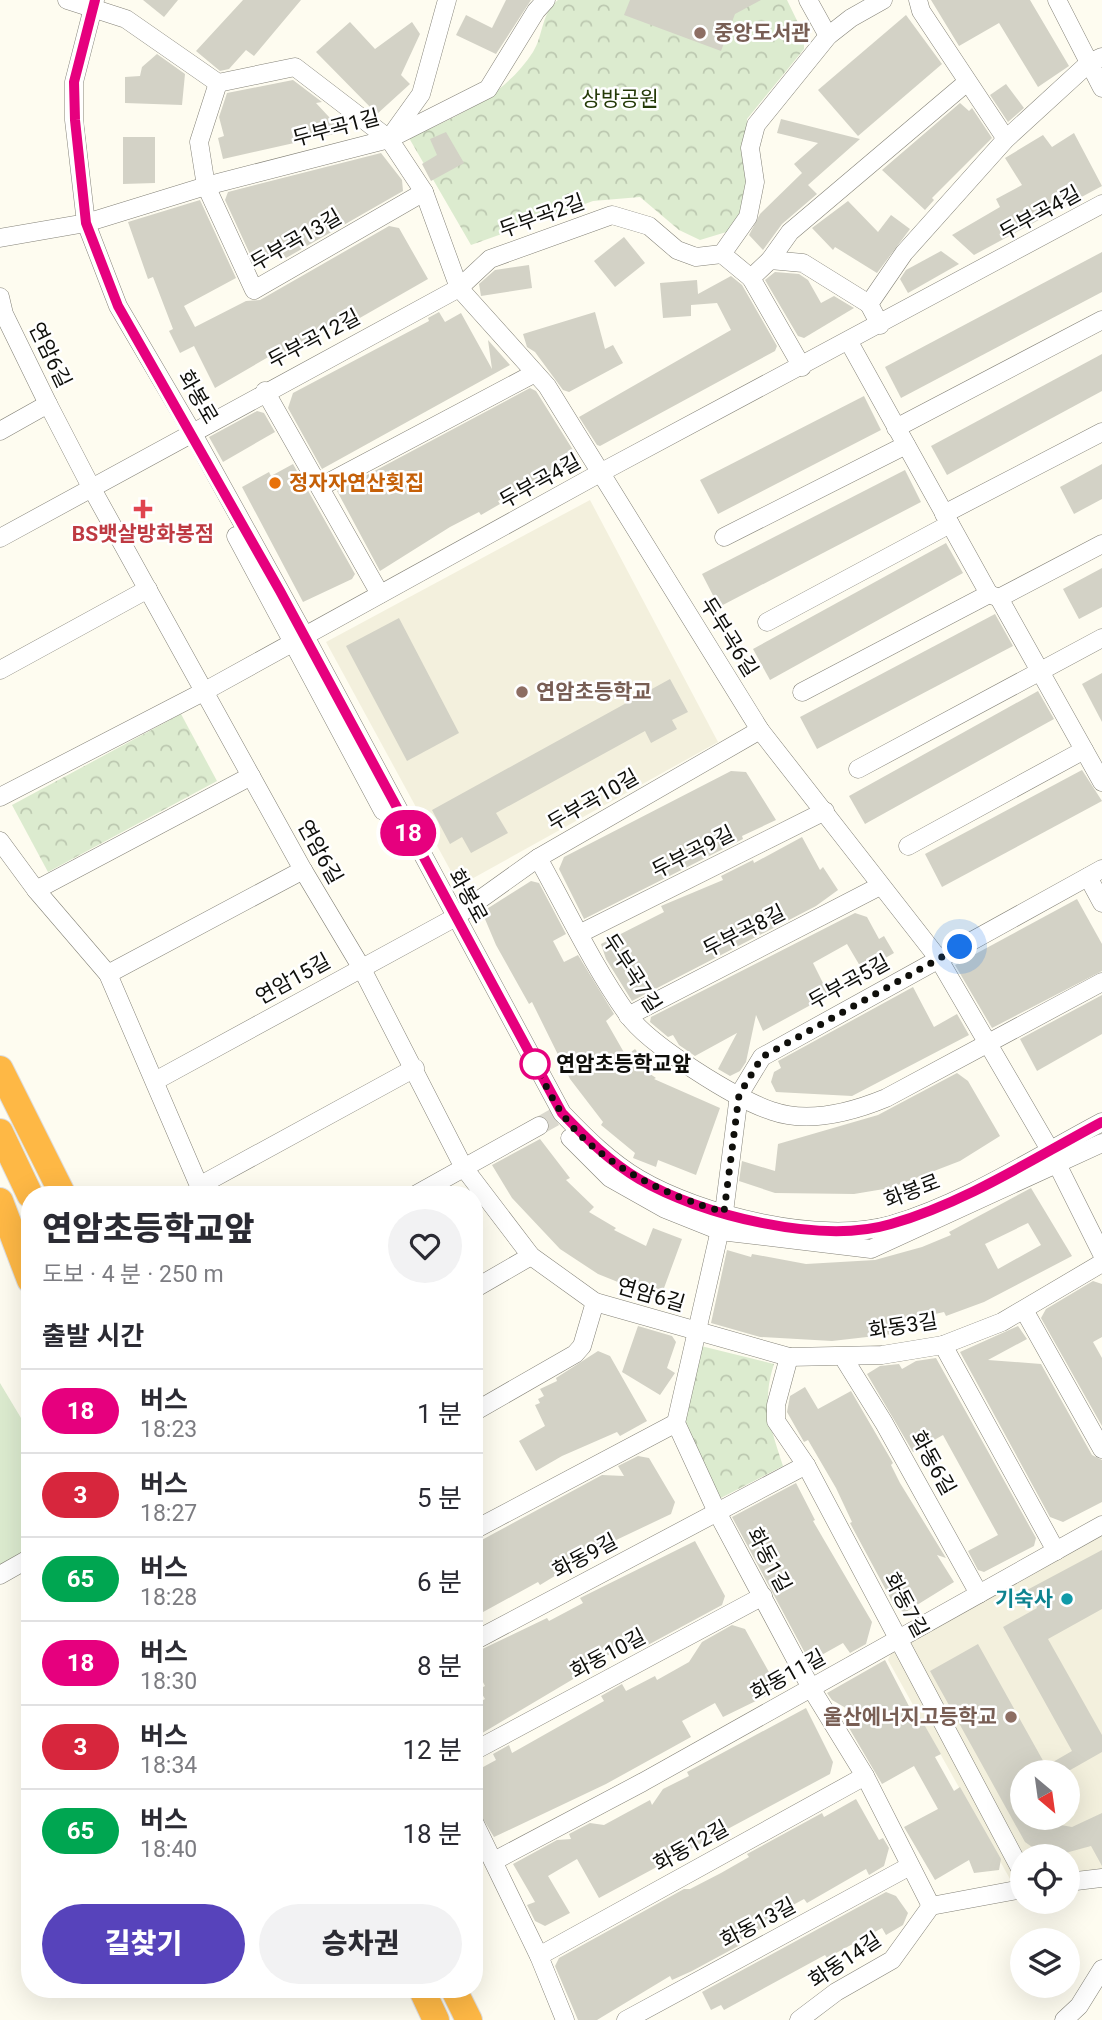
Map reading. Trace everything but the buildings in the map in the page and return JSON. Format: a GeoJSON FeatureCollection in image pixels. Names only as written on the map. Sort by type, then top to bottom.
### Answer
{"type":"FeatureCollection","features":[{"type":"Feature","properties":{"kind":"highway"},"geometry":{"type":"LineString","coordinates":[[0,1069],[58,1186]]}},
{"type":"Feature","properties":{"kind":"highway"},"geometry":{"type":"LineString","coordinates":[[0,1132],[26,1186]]}},
{"type":"Feature","properties":{"kind":"highway"},"geometry":{"type":"LineString","coordinates":[[0,1201],[21,1256]]}},
{"type":"Feature","properties":{"kind":"highway"},"geometry":{"type":"LineString","coordinates":[[426,1998],[436,2020]]}},
{"type":"Feature","properties":{"kind":"highway"},"geometry":{"type":"LineString","coordinates":[[458,1998],[469,2020]]}},
{"type":"Feature","properties":{"kind":"street"},"geometry":{"type":"LineString","coordinates":[[67,0],[94,5],[126,19],[218,83],[200,142],[206,186]]}},
{"type":"Feature","properties":{"kind":"street"},"geometry":{"type":"LineString","coordinates":[[389,139],[421,94],[447,0]]}},
{"type":"Feature","properties":{"kind":"street","name":"두부곡1길"},"geometry":{"type":"LineString","coordinates":[[0,238],[86,223],[206,186],[389,139],[488,89],[536,11],[546,0]]}},
{"type":"Feature","properties":{"kind":"street"},"geometry":{"type":"LineString","coordinates":[[808,0],[828,36]]}},
{"type":"Feature","properties":{"kind":"street"},"geometry":{"type":"LineString","coordinates":[[802,367],[751,278],[722,254],[748,217],[755,182],[750,148],[756,125],[828,36],[851,18],[883,0]]}},
{"type":"Feature","properties":{"kind":"street"},"geometry":{"type":"LineString","coordinates":[[918,0],[921,11],[966,83],[1006,139]]}},
{"type":"Feature","properties":{"kind":"street"},"geometry":{"type":"LineString","coordinates":[[1057,0],[1096,60],[1102,88]]}},
{"type":"Feature","properties":{"kind":"street","name":"화봉로"},"geometry":{"type":"LineString","coordinates":[[94,5],[74,82],[75,120],[86,223],[118,306],[449,921],[561,1114],[640,1180],[688,1202],[816,1230],[889,1225],[1054,1158],[1102,1122]]}},
{"type":"Feature","properties":{"kind":"street"},"geometry":{"type":"LineString","coordinates":[[869,304],[904,253],[1006,139],[1096,60]]}},
{"type":"Feature","properties":{"kind":"street","name":"두부곡6길"},"geometry":{"type":"LineString","coordinates":[[218,83],[295,68],[389,139],[424,192],[459,288],[547,387],[760,730],[938,958],[991,1044],[1054,1158],[1102,1254]]}},
{"type":"Feature","properties":{"kind":"street"},"geometry":{"type":"LineString","coordinates":[[751,278],[770,260],[790,232],[966,83]]}},
{"type":"Feature","properties":{"kind":"street","name":"두부곡13길"},"geometry":{"type":"LineString","coordinates":[[206,186],[254,290],[424,192]]}},
{"type":"Feature","properties":{"kind":"street","name":"두부곡4길"},"geometry":{"type":"LineString","coordinates":[[0,797],[205,691],[600,473],[880,326],[1102,205]]}},
{"type":"Feature","properties":{"kind":"street","name":"두부곡2길"},"geometry":{"type":"LineString","coordinates":[[459,288],[490,259],[612,215],[649,226],[677,250],[696,257],[722,254]]}},
{"type":"Feature","properties":{"kind":"street"},"geometry":{"type":"LineString","coordinates":[[770,260],[803,263],[869,304],[880,326]]}},
{"type":"Feature","properties":{"kind":"street","name":"두부곡12길"},"geometry":{"type":"LineString","coordinates":[[0,538],[265,391],[459,288]]}},
{"type":"Feature","properties":{"kind":"street","name":"연암6길"},"geometry":{"type":"LineString","coordinates":[[1,309],[91,487],[303,870],[361,967],[464,1168],[478,1186]]}},
{"type":"Feature","properties":{"kind":"street"},"geometry":{"type":"LineString","coordinates":[[896,428],[1102,320]]}},
{"type":"Feature","properties":{"kind":"street"},"geometry":{"type":"LineString","coordinates":[[849,342],[947,519],[1092,754],[1102,782]]}},
{"type":"Feature","properties":{"kind":"street"},"geometry":{"type":"LineString","coordinates":[[320,487],[535,373]]}},
{"type":"Feature","properties":{"kind":"street"},"geometry":{"type":"LineString","coordinates":[[265,391],[380,594]]}},
{"type":"Feature","properties":{"kind":"street"},"geometry":{"type":"LineString","coordinates":[[0,431],[48,404]]}},
{"type":"Feature","properties":{"kind":"street"},"geometry":{"type":"LineString","coordinates":[[767,622],[1102,432]]}},
{"type":"Feature","properties":{"kind":"street"},"geometry":{"type":"LineString","coordinates":[[724,537],[906,445]]}},
{"type":"Feature","properties":{"kind":"street"},"geometry":{"type":"LineString","coordinates":[[802,692],[1102,544]]}},
{"type":"Feature","properties":{"kind":"street"},"geometry":{"type":"LineString","coordinates":[[0,670],[148,589]]}},
{"type":"Feature","properties":{"kind":"street"},"geometry":{"type":"LineString","coordinates":[[858,769],[1102,638]]}},
{"type":"Feature","properties":{"kind":"street","name":"두부곡10길"},"geometry":{"type":"LineString","coordinates":[[449,921],[538,858],[760,730]]}},
{"type":"Feature","properties":{"kind":"street"},"geometry":{"type":"LineString","coordinates":[[908,846],[1092,754]]}},
{"type":"Feature","properties":{"kind":"street"},"geometry":{"type":"LineString","coordinates":[[36,890],[251,776]]}},
{"type":"Feature","properties":{"kind":"street","name":"두부곡9길"},"geometry":{"type":"LineString","coordinates":[[581,933],[825,811]]}},
{"type":"Feature","properties":{"kind":"street"},"geometry":{"type":"LineString","coordinates":[[0,841],[36,890],[108,974],[198,1186]]}},
{"type":"Feature","properties":{"kind":"street","name":"두부곡7길"},"geometry":{"type":"LineString","coordinates":[[538,858],[628,1016],[671,1053],[739,1095],[774,1112],[811,1115],[851,1112],[886,1098],[991,1044],[1102,982]]}},
{"type":"Feature","properties":{"kind":"street"},"geometry":{"type":"LineString","coordinates":[[108,974],[303,870]]}},
{"type":"Feature","properties":{"kind":"street"},"geometry":{"type":"LineString","coordinates":[[1095,873],[1102,903]]}},
{"type":"Feature","properties":{"kind":"street","name":"두부곡5길"},"geometry":{"type":"LineString","coordinates":[[724,1212],[739,1095],[762,1057],[1095,873]]}},
{"type":"Feature","properties":{"kind":"street","name":"두부곡8길"},"geometry":{"type":"LineString","coordinates":[[628,1016],[880,886]]}},
{"type":"Feature","properties":{"kind":"street"},"geometry":{"type":"LineString","coordinates":[[449,921],[552,1119],[610,1178],[666,1209],[720,1231],[871,1249],[1054,1158],[1102,1143]]}},
{"type":"Feature","properties":{"kind":"street","name":"연암15길"},"geometry":{"type":"LineString","coordinates":[[155,1081],[449,921]]}},
{"type":"Feature","properties":{"kind":"street"},"geometry":{"type":"LineString","coordinates":[[210,1186],[415,1068]]}},
{"type":"Feature","properties":{"kind":"street"},"geometry":{"type":"LineString","coordinates":[[431,1186],[539,1126]]}},
{"type":"Feature","properties":{"kind":"street","name":"연암6길"},"geometry":{"type":"LineString","coordinates":[[483,1193],[531,1256],[595,1302],[696,1331]]}},
{"type":"Feature","properties":{"kind":"street"},"geometry":{"type":"LineString","coordinates":[[483,1525],[676,1423],[724,1212]]}},
{"type":"Feature","properties":{"kind":"street"},"geometry":{"type":"LineString","coordinates":[[483,1284],[531,1256]]}},
{"type":"Feature","properties":{"kind":"street","name":"화동3길"},"geometry":{"type":"LineString","coordinates":[[696,1331],[789,1357],[882,1355],[943,1345],[1002,1322],[1102,1263]]}},
{"type":"Feature","properties":{"kind":"street"},"geometry":{"type":"LineString","coordinates":[[483,1407],[575,1354],[582,1346],[595,1302]]}},
{"type":"Feature","properties":{"kind":"street"},"geometry":{"type":"LineString","coordinates":[[1024,1310],[1102,1448]]}},
{"type":"Feature","properties":{"kind":"street"},"geometry":{"type":"LineString","coordinates":[[943,1345],[1056,1551]]}},
{"type":"Feature","properties":{"kind":"street","name":"화동7길"},"geometry":{"type":"LineString","coordinates":[[789,1357],[776,1405],[776,1421],[806,1465],[1010,1849]]}},
{"type":"Feature","properties":{"kind":"street","name":"화동6길"},"geometry":{"type":"LineString","coordinates":[[843,1357],[884,1423],[979,1594]]}},
{"type":"Feature","properties":{"kind":"street","name":"화동1길"},"geometry":{"type":"LineString","coordinates":[[676,1423],[717,1512],[811,1688],[865,1776],[931,1906]]}},
{"type":"Feature","properties":{"kind":"street","name":"화동9길"},"geometry":{"type":"LineString","coordinates":[[483,1636],[806,1465]]}},
{"type":"Feature","properties":{"kind":"street","name":"화동11길"},"geometry":{"type":"LineString","coordinates":[[494,1861],[1102,1525]]}},
{"type":"Feature","properties":{"kind":"street"},"geometry":{"type":"LineString","coordinates":[[0,1575],[21,1563]]}},
{"type":"Feature","properties":{"kind":"street","name":"화동10길"},"geometry":{"type":"LineString","coordinates":[[483,1746],[763,1596]]}},
{"type":"Feature","properties":{"kind":"street","name":"화동12길"},"geometry":{"type":"LineString","coordinates":[[539,1956],[865,1776]]}},
{"type":"Feature","properties":{"kind":"street"},"geometry":{"type":"LineString","coordinates":[[483,1840],[539,1956],[565,2020]]}},
{"type":"Feature","properties":{"kind":"street","name":"화동13길"},"geometry":{"type":"LineString","coordinates":[[626,2020],[911,1866]]}},
{"type":"Feature","properties":{"kind":"street"},"geometry":{"type":"LineString","coordinates":[[1080,1881],[1102,1878]]}},
{"type":"Feature","properties":{"kind":"street"},"geometry":{"type":"LineString","coordinates":[[931,1906],[1010,1891]]}},
{"type":"Feature","properties":{"kind":"street","name":"화동14길"},"geometry":{"type":"LineString","coordinates":[[799,2020],[836,1992],[892,1960],[931,1906]]}},
{"type":"Feature","properties":{"kind":"street"},"geometry":{"type":"LineString","coordinates":[[1064,2020],[1079,2006],[1102,1969]]}},
{"type":"Feature","properties":{"kind":"shaded area","name":"연암초등학교"},"geometry":{"type":"Polygon","coordinates":[[[590,500],[718,742],[459,886],[326,642],[590,500]]]}},
{"type":"Feature","properties":{"kind":"shaded area","name":"울산에너지고등학교"},"geometry":{"type":"Polygon","coordinates":[[[1102,1534],[1102,1872],[1080,1876],[1080,1844],[1010,1844],[1010,1879],[888,1660],[892,1651],[1102,1534]]]}},
{"type":"Feature","properties":{"kind":"green space","name":"상방공원"},"geometry":{"type":"Polygon","coordinates":[[[558,0],[787,0],[804,35],[804,49],[747,119],[746,200],[733,230],[700,240],[679,230],[640,197],[593,201],[471,245],[409,138],[461,114],[508,81],[533,52],[548,11],[558,0]]]}},
{"type":"Feature","properties":{"kind":"green space"},"geometry":{"type":"Polygon","coordinates":[[[181,714],[217,781],[48,872],[12,805],[181,714]]]}},
{"type":"Feature","properties":{"kind":"green space"},"geometry":{"type":"Polygon","coordinates":[[[701,1346],[774,1364],[768,1392],[769,1416],[783,1466],[717,1500],[682,1421],[701,1346]]]}},
{"type":"Feature","properties":{"kind":"green space"},"geometry":{"type":"Polygon","coordinates":[[[0,1383],[21,1418],[21,1554],[0,1566],[0,1383]]]}},
{"type":"Feature","properties":{"kind":"tunnel"},"geometry":{"type":"LineString","coordinates":[[539,1126],[560,1114]]}},
{"type":"Feature","properties":{"kind":"bus line","name":"18"},"geometry":{"type":"LineString","coordinates":[[95,0],[74,82],[75,120],[86,223],[118,306],[280,591],[454,918],[562,1113],[583,1135],[640,1180],[688,1202],[772,1223],[816,1230],[854,1230],[889,1225],[922,1213],[1102,1122]]}},
{"type":"Feature","properties":{"kind":"place","name":"중앙도서관"},"geometry":{"type":"Point","coordinates":[700,33]}},
{"type":"Feature","properties":{"kind":"place","name":"정자자연산횟집"},"geometry":{"type":"Point","coordinates":[275,483]}},
{"type":"Feature","properties":{"kind":"place","name":"BS뱃살방화봉점"},"geometry":{"type":"Point","coordinates":[143,509]}},
{"type":"Feature","properties":{"kind":"place","name":"연암초등학교"},"geometry":{"type":"Point","coordinates":[522,692]}},
{"type":"Feature","properties":{"kind":"place","name":"연암초등학교앞"},"geometry":{"type":"Point","coordinates":[535,1064]}},
{"type":"Feature","properties":{"kind":"place","name":"기숙사"},"geometry":{"type":"Point","coordinates":[1067,1599]}},
{"type":"Feature","properties":{"kind":"place","name":"울산에너지고등학교"},"geometry":{"type":"Point","coordinates":[1011,1717]}},
{"type":"Feature","properties":{"kind":"route"},"geometry":{"type":"LineString","coordinates":[[535,1064],[562,1113],[621,1167],[640,1180],[688,1202],[724,1212],[739,1095],[762,1057],[960,947]]}}]}
